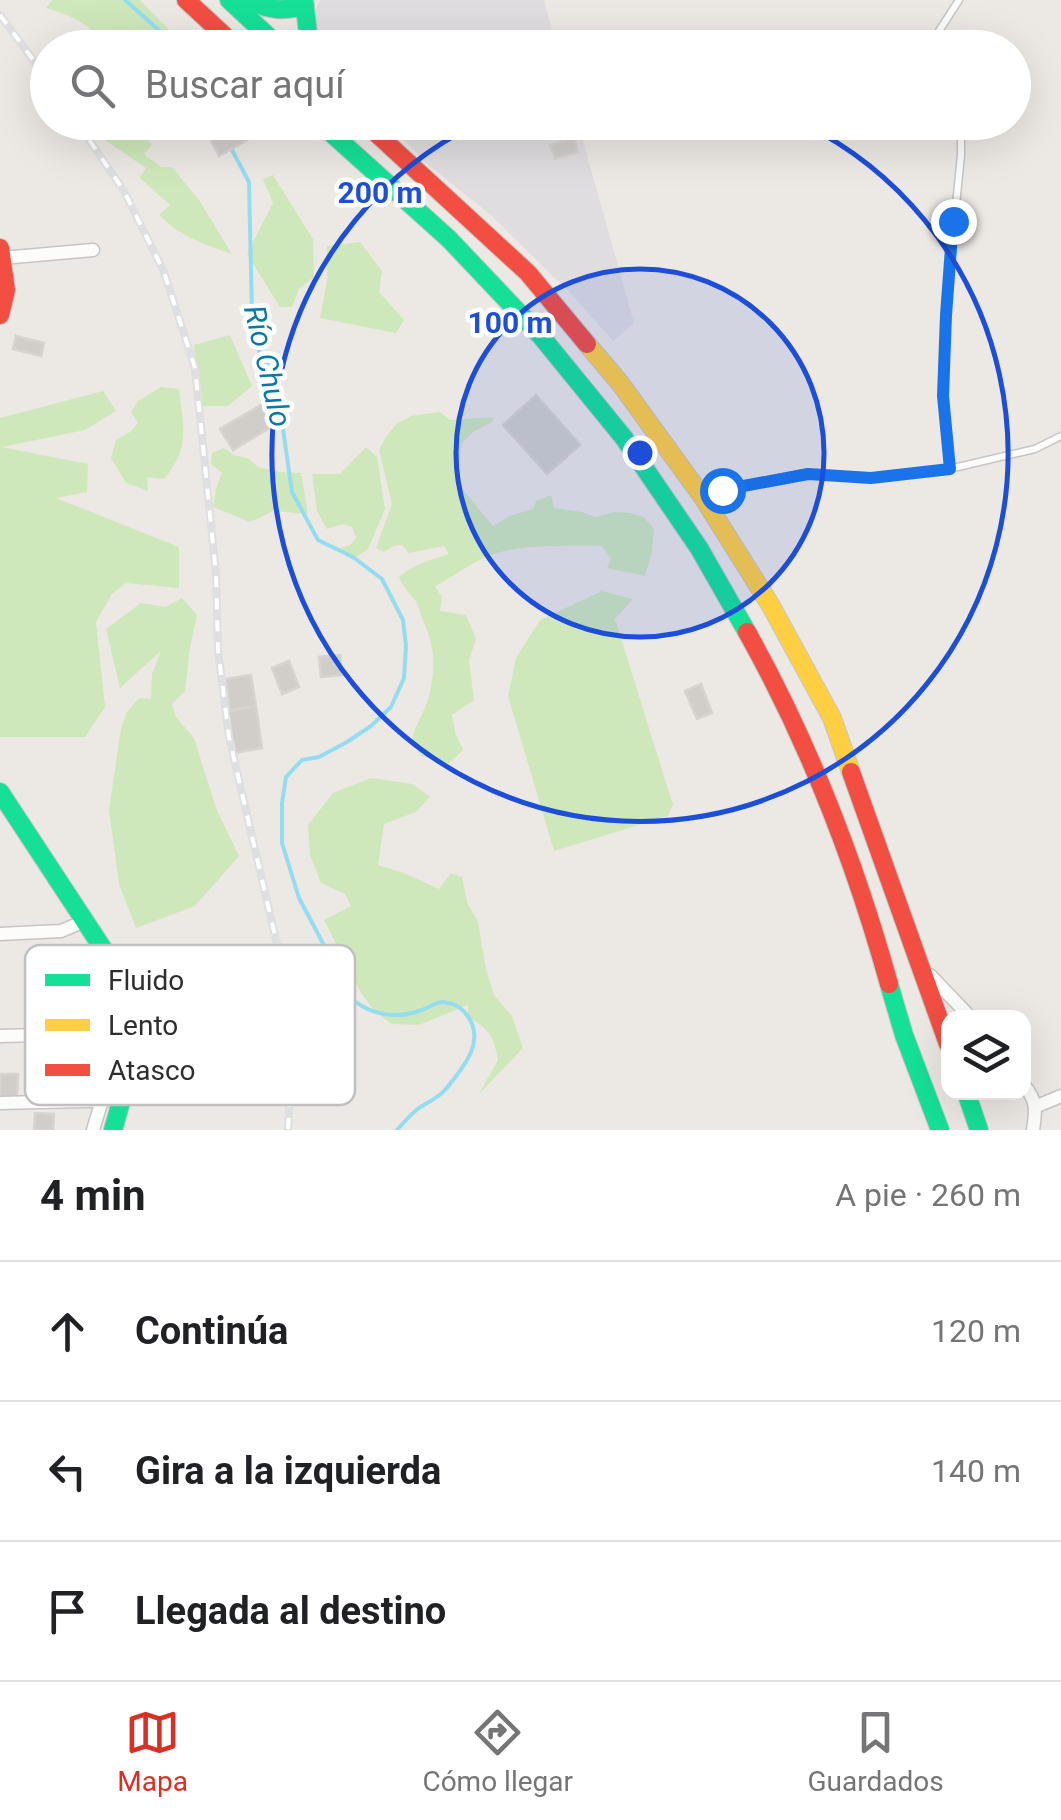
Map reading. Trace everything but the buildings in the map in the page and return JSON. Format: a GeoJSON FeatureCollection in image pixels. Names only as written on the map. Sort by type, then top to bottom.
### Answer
{"type":"FeatureCollection","features":[{"type":"Feature","properties":{"kind":"main road"},"geometry":{"type":"LineString","coordinates":[[186,0],[218,30]]}},
{"type":"Feature","properties":{"kind":"main road"},"geometry":{"type":"LineString","coordinates":[[229,0],[262,30]]}},
{"type":"Feature","properties":{"kind":"main road"},"geometry":{"type":"LineString","coordinates":[[249,0],[274,11],[288,11],[304,3],[308,30]]}},
{"type":"Feature","properties":{"kind":"main road"},"geometry":{"type":"LineString","coordinates":[[339,140],[449,239],[540,335],[624,438],[698,548],[764,663],[821,783],[868,908],[904,1036],[940,1130]]}},
{"type":"Feature","properties":{"kind":"main road"},"geometry":{"type":"LineString","coordinates":[[384,140],[528,273],[620,383],[704,499],[771,606],[832,718],[941,1024]]}},
{"type":"Feature","properties":{"kind":"main road"},"geometry":{"type":"LineString","coordinates":[[0,315],[6,302],[7,276],[1,253]]}},
{"type":"Feature","properties":{"kind":"main road"},"geometry":{"type":"LineString","coordinates":[[0,792],[101,945]]}},
{"type":"Feature","properties":{"kind":"main road"},"geometry":{"type":"LineString","coordinates":[[969,1100],[979,1130]]}},
{"type":"Feature","properties":{"kind":"main road"},"geometry":{"type":"LineString","coordinates":[[112,1130],[121,1105]]}},
{"type":"Feature","properties":{"kind":"street"},"geometry":{"type":"LineString","coordinates":[[1,253],[92,250]]}},
{"type":"Feature","properties":{"kind":"street"},"geometry":{"type":"LineString","coordinates":[[0,934],[61,930],[85,921]]}},
{"type":"Feature","properties":{"kind":"street"},"geometry":{"type":"LineString","coordinates":[[921,966],[963,1010]]}},
{"type":"Feature","properties":{"kind":"street"},"geometry":{"type":"LineString","coordinates":[[0,1036],[25,1035]]}},
{"type":"Feature","properties":{"kind":"street"},"geometry":{"type":"LineString","coordinates":[[1031,1094],[1037,1106],[1032,1130]]}},
{"type":"Feature","properties":{"kind":"street"},"geometry":{"type":"LineString","coordinates":[[1037,1106],[1061,1096]]}},
{"type":"Feature","properties":{"kind":"street"},"geometry":{"type":"LineString","coordinates":[[0,1103],[25,1102]]}},
{"type":"Feature","properties":{"kind":"street"},"geometry":{"type":"LineString","coordinates":[[92,1130],[100,1105]]}},
{"type":"Feature","properties":{"kind":"lane"},"geometry":{"type":"LineString","coordinates":[[939,30],[958,0]]}},
{"type":"Feature","properties":{"kind":"lane"},"geometry":{"type":"LineString","coordinates":[[950,469],[943,396],[948,274],[960,140]]}},
{"type":"Feature","properties":{"kind":"lane"},"geometry":{"type":"LineString","coordinates":[[704,499],[722,490],[808,474],[871,478],[950,469],[1035,449],[1061,436]]}},
{"type":"Feature","properties":{"kind":"shaded area"},"geometry":{"type":"Polygon","coordinates":[[[320,0],[544,0],[552,30],[316,30],[315,12],[320,0]]]}},
{"type":"Feature","properties":{"kind":"shaded area"},"geometry":{"type":"Polygon","coordinates":[[[404,140],[583,140],[634,323],[613,341],[492,216],[404,140]]]}},
{"type":"Feature","properties":{"kind":"green space"},"geometry":{"type":"Polygon","coordinates":[[[52,0],[140,0],[169,30],[90,30],[65,14],[46,8],[52,0]]]}},
{"type":"Feature","properties":{"kind":"green space"},"geometry":{"type":"Polygon","coordinates":[[[105,140],[148,140],[152,145],[144,154],[161,167],[172,167],[199,200],[232,254],[184,234],[159,215],[170,205],[140,178],[146,168],[105,140]]]}},
{"type":"Feature","properties":{"kind":"green space"},"geometry":{"type":"Polygon","coordinates":[[[273,175],[313,239],[314,277],[299,289],[292,307],[280,307],[247,254],[273,203],[263,179],[273,175]]]}},
{"type":"Feature","properties":{"kind":"green space"},"geometry":{"type":"Polygon","coordinates":[[[360,242],[382,271],[379,292],[404,320],[396,333],[320,318],[327,280],[327,246],[360,242]]]}},
{"type":"Feature","properties":{"kind":"green space"},"geometry":{"type":"Polygon","coordinates":[[[230,335],[252,386],[228,406],[198,406],[194,345],[230,335]]]}},
{"type":"Feature","properties":{"kind":"green space"},"geometry":{"type":"Polygon","coordinates":[[[161,387],[179,389],[182,446],[164,479],[147,477],[148,491],[126,483],[111,458],[116,440],[138,423],[131,412],[138,401],[161,387]]]}},
{"type":"Feature","properties":{"kind":"green space"},"geometry":{"type":"Polygon","coordinates":[[[103,391],[116,411],[85,430],[2,447],[88,464],[87,492],[56,498],[179,547],[179,588],[126,583],[112,594],[96,622],[105,707],[85,737],[0,737],[0,418],[103,391]]]}},
{"type":"Feature","properties":{"kind":"green space"},"geometry":{"type":"Polygon","coordinates":[[[440,412],[450,420],[494,417],[462,443],[458,468],[464,491],[493,526],[533,509],[536,501],[551,495],[554,508],[595,517],[630,513],[644,517],[654,529],[645,576],[607,568],[611,559],[602,546],[545,546],[491,555],[435,586],[442,597],[440,611],[466,615],[476,639],[469,660],[474,700],[452,715],[463,750],[448,764],[421,756],[412,741],[429,696],[433,656],[417,603],[399,577],[449,554],[444,546],[409,553],[402,545],[384,552],[376,548],[392,504],[379,450],[396,424],[411,416],[440,412]]]}},
{"type":"Feature","properties":{"kind":"green space"},"geometry":{"type":"Polygon","coordinates":[[[366,447],[377,457],[385,509],[368,549],[352,560],[338,549],[356,538],[352,527],[343,524],[327,529],[317,511],[312,474],[340,474],[366,447]]]}},
{"type":"Feature","properties":{"kind":"green space"},"geometry":{"type":"Polygon","coordinates":[[[224,448],[258,467],[301,473],[308,514],[274,511],[250,522],[213,507],[222,473],[211,464],[212,453],[224,448]]]}},
{"type":"Feature","properties":{"kind":"green space"},"geometry":{"type":"Polygon","coordinates":[[[602,591],[633,599],[615,619],[673,805],[668,816],[554,851],[508,696],[516,658],[540,620],[602,591]]]}},
{"type":"Feature","properties":{"kind":"green space"},"geometry":{"type":"Polygon","coordinates":[[[182,598],[197,615],[185,691],[172,704],[176,717],[194,738],[216,808],[239,856],[195,906],[136,928],[119,884],[109,810],[121,728],[127,712],[139,698],[151,699],[152,674],[161,651],[120,688],[106,629],[141,603],[165,607],[182,598]]]}},
{"type":"Feature","properties":{"kind":"green space"},"geometry":{"type":"Polygon","coordinates":[[[371,778],[412,784],[430,797],[416,812],[384,824],[378,865],[439,889],[451,873],[462,877],[467,902],[478,922],[494,995],[512,1016],[523,1048],[479,1094],[498,1060],[490,1034],[468,1018],[468,1005],[419,1025],[392,1024],[374,1011],[355,981],[355,945],[337,945],[324,920],[351,906],[345,894],[321,883],[310,855],[308,825],[333,793],[371,778]]]}},
{"type":"Feature","properties":{"kind":"waterway","name":"Río Chulo"},"geometry":{"type":"LineString","coordinates":[[125,0],[159,30]]}},
{"type":"Feature","properties":{"kind":"waterway","name":"Río Chulo"},"geometry":{"type":"LineString","coordinates":[[231,148],[249,182],[252,314],[260,356],[275,373],[292,492],[318,540],[353,557],[382,579],[403,620],[404,678],[391,707],[347,742],[319,757],[302,760],[286,777],[282,843],[299,898],[324,945]]}},
{"type":"Feature","properties":{"kind":"waterway","name":"Río Chulo"},"geometry":{"type":"LineString","coordinates":[[355,1001],[393,1015],[440,1003],[451,1004],[459,1007],[472,1025],[473,1045],[465,1064],[439,1095],[397,1130]]}},
{"type":"Feature","properties":{"kind":"railway"},"geometry":{"type":"LineString","coordinates":[[0,15],[30,56]]}},
{"type":"Feature","properties":{"kind":"railway"},"geometry":{"type":"LineString","coordinates":[[89,140],[124,191],[164,272],[195,368],[229,737],[277,945]]}},
{"type":"Feature","properties":{"kind":"railway"},"geometry":{"type":"LineString","coordinates":[[288,1130],[289,1105]]}},
{"type":"Feature","properties":{"kind":"traffic: fast"},"geometry":{"type":"LineString","coordinates":[[229,0],[262,30]]}},
{"type":"Feature","properties":{"kind":"traffic: fast"},"geometry":{"type":"LineString","coordinates":[[249,0],[276,9],[305,6]]}},
{"type":"Feature","properties":{"kind":"traffic: fast"},"geometry":{"type":"LineString","coordinates":[[304,0],[308,30]]}},
{"type":"Feature","properties":{"kind":"traffic: fast"},"geometry":{"type":"LineString","coordinates":[[339,140],[449,239],[540,335],[624,438],[699,548],[747,632]]}},
{"type":"Feature","properties":{"kind":"traffic: fast"},"geometry":{"type":"LineString","coordinates":[[0,792],[101,945]]}},
{"type":"Feature","properties":{"kind":"traffic: fast"},"geometry":{"type":"LineString","coordinates":[[889,984],[940,1130]]}},
{"type":"Feature","properties":{"kind":"traffic: fast"},"geometry":{"type":"LineString","coordinates":[[969,1100],[979,1130]]}},
{"type":"Feature","properties":{"kind":"traffic: fast"},"geometry":{"type":"LineString","coordinates":[[113,1130],[120,1105]]}},
{"type":"Feature","properties":{"kind":"traffic: slow"},"geometry":{"type":"LineString","coordinates":[[587,344],[704,499],[771,606],[832,718],[851,772]]}},
{"type":"Feature","properties":{"kind":"traffic: jam"},"geometry":{"type":"LineString","coordinates":[[186,0],[218,30]]}},
{"type":"Feature","properties":{"kind":"traffic: jam"},"geometry":{"type":"LineString","coordinates":[[384,140],[528,273],[587,344]]}},
{"type":"Feature","properties":{"kind":"traffic: jam"},"geometry":{"type":"LineString","coordinates":[[0,248],[6,290],[0,315]]}},
{"type":"Feature","properties":{"kind":"traffic: jam"},"geometry":{"type":"LineString","coordinates":[[747,632],[791,717],[829,804],[889,984]]}},
{"type":"Feature","properties":{"kind":"traffic: jam"},"geometry":{"type":"LineString","coordinates":[[851,772],[941,1024]]}},
{"type":"Feature","properties":{"kind":"route"},"geometry":{"type":"LineString","coordinates":[[722,490],[808,474],[871,478],[950,469],[943,396],[953,221]]}}]}
